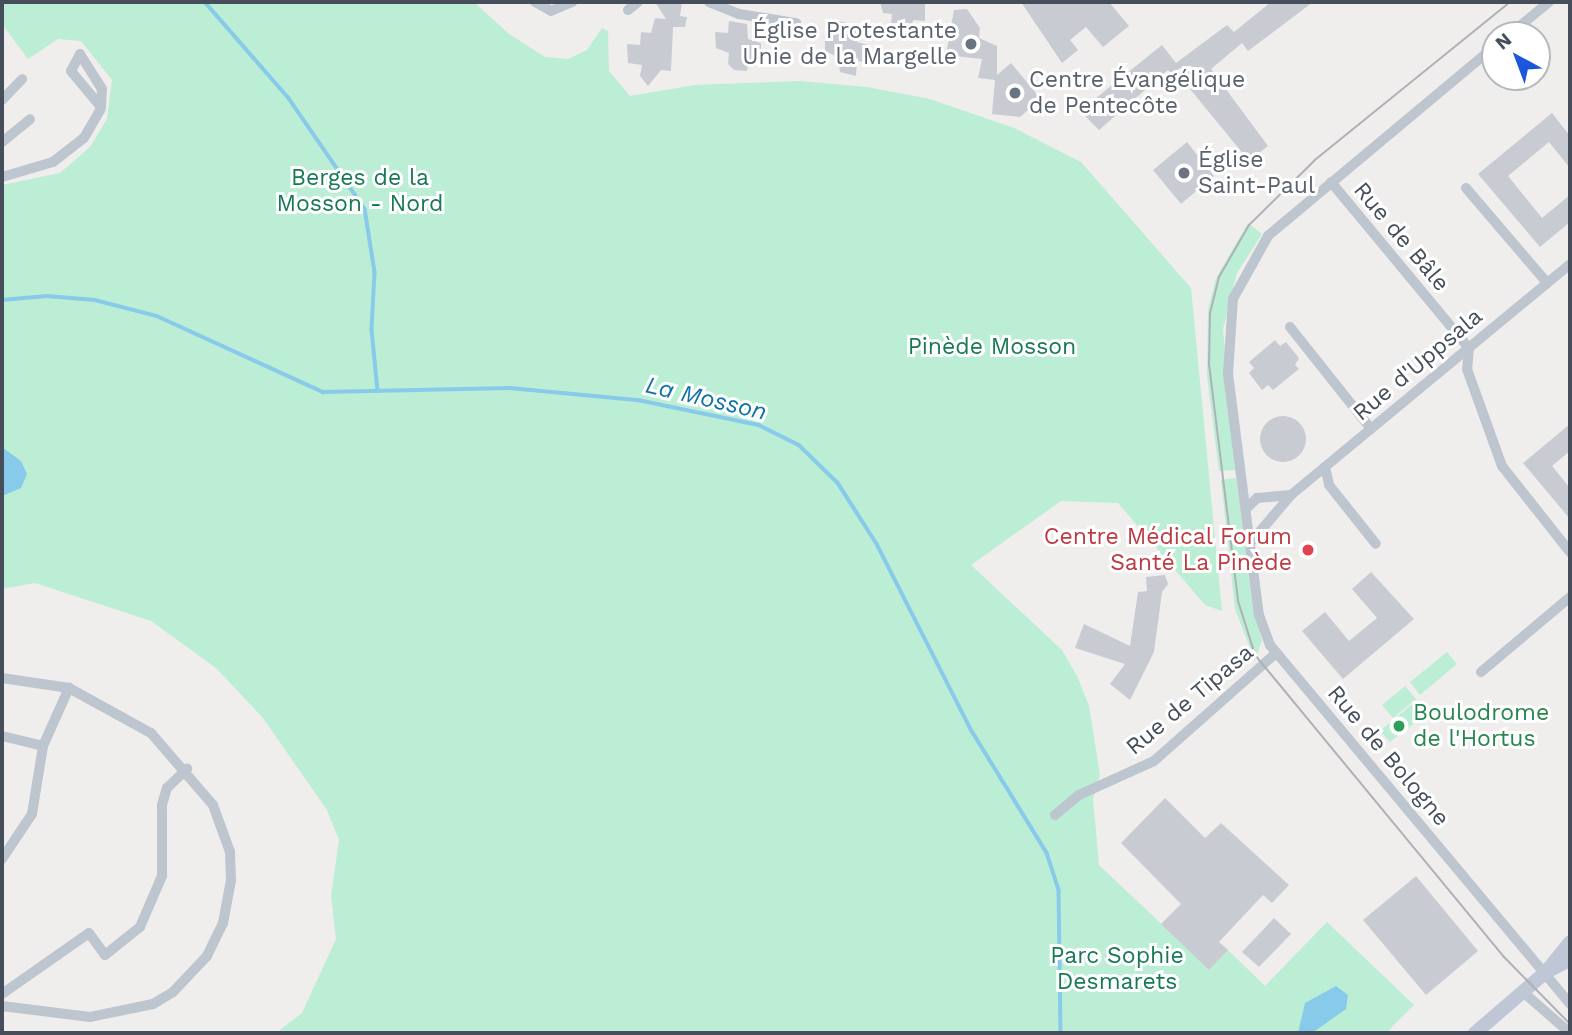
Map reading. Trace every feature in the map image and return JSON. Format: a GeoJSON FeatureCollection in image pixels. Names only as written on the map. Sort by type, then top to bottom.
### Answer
{"type":"FeatureCollection","features":[{"type":"Feature","properties":{"kind":"street"},"geometry":{"type":"LineString","coordinates":[[536,2],[551,11],[572,2]]}},
{"type":"Feature","properties":{"kind":"street"},"geometry":{"type":"LineString","coordinates":[[628,10],[638,2]]}},
{"type":"Feature","properties":{"kind":"street"},"geometry":{"type":"LineString","coordinates":[[709,2],[739,14],[796,23]]}},
{"type":"Feature","properties":{"kind":"street"},"geometry":{"type":"LineString","coordinates":[[1525,21],[1545,4]]}},
{"type":"Feature","properties":{"kind":"street"},"geometry":{"type":"LineString","coordinates":[[2,177],[53,162],[84,138],[100,107],[102,89],[80,54],[71,71],[100,107]]}},
{"type":"Feature","properties":{"kind":"street"},"geometry":{"type":"LineString","coordinates":[[1291,495],[1263,498],[1247,508],[1228,374],[1233,299],[1268,236],[1481,58]]}},
{"type":"Feature","properties":{"kind":"street"},"geometry":{"type":"LineString","coordinates":[[2,100],[22,79]]}},
{"type":"Feature","properties":{"kind":"street"},"geometry":{"type":"LineString","coordinates":[[2,142],[30,118]]}},
{"type":"Feature","properties":{"kind":"street","name":"Rue de Bâle"},"geometry":{"type":"LineString","coordinates":[[1331,182],[1469,348]]}},
{"type":"Feature","properties":{"kind":"street"},"geometry":{"type":"LineString","coordinates":[[1466,188],[1547,283]]}},
{"type":"Feature","properties":{"kind":"street","name":"Rue d'Uppsala"},"geometry":{"type":"LineString","coordinates":[[1263,524],[1291,495],[1570,264]]}},
{"type":"Feature","properties":{"kind":"street"},"geometry":{"type":"LineString","coordinates":[[1290,327],[1371,429]]}},
{"type":"Feature","properties":{"kind":"street"},"geometry":{"type":"LineString","coordinates":[[1469,348],[1467,369],[1502,466],[1570,552]]}},
{"type":"Feature","properties":{"kind":"street"},"geometry":{"type":"LineString","coordinates":[[1325,467],[1329,485],[1376,544]]}},
{"type":"Feature","properties":{"kind":"street"},"geometry":{"type":"LineString","coordinates":[[1243,481],[1263,498],[1273,514]]}},
{"type":"Feature","properties":{"kind":"street","name":"Rue de Bologne"},"geometry":{"type":"LineString","coordinates":[[1247,508],[1259,615],[1276,653],[1546,972],[1570,1004]]}},
{"type":"Feature","properties":{"kind":"street"},"geometry":{"type":"LineString","coordinates":[[1250,519],[1263,524],[1251,541]]}},
{"type":"Feature","properties":{"kind":"street"},"geometry":{"type":"LineString","coordinates":[[1481,671],[1570,597]]}},
{"type":"Feature","properties":{"kind":"street","name":"Rue de Tipasa"},"geometry":{"type":"LineString","coordinates":[[1055,815],[1079,795],[1154,761],[1276,653]]}},
{"type":"Feature","properties":{"kind":"street"},"geometry":{"type":"LineString","coordinates":[[2,678],[69,688],[151,733],[187,769],[213,806],[230,852],[229,903],[202,962],[173,992],[116,1016],[2,1006]]}},
{"type":"Feature","properties":{"kind":"street"},"geometry":{"type":"LineString","coordinates":[[2,859],[32,814],[43,746],[69,688]]}},
{"type":"Feature","properties":{"kind":"street"},"geometry":{"type":"LineString","coordinates":[[2,736],[43,746]]}},
{"type":"Feature","properties":{"kind":"street"},"geometry":{"type":"LineString","coordinates":[[2,994],[89,933],[105,955],[140,927],[162,876],[164,797],[187,769]]}},
{"type":"Feature","properties":{"kind":"street"},"geometry":{"type":"LineString","coordinates":[[1475,1033],[1546,972],[1570,942]]}},
{"type":"Feature","properties":{"kind":"street"},"geometry":{"type":"LineString","coordinates":[[1546,972],[1570,960]]}},
{"type":"Feature","properties":{"kind":"street"},"geometry":{"type":"LineString","coordinates":[[1523,992],[1570,1033]]}},
{"type":"Feature","properties":{"kind":"green space"},"geometry":{"type":"Polygon","coordinates":[[[2,2],[474,2],[509,34],[545,57],[568,59],[587,50],[602,28],[608,31],[609,71],[630,96],[695,85],[800,81],[867,87],[930,99],[1014,128],[1081,162],[1191,288],[1222,611],[1205,605],[1118,503],[1061,501],[971,565],[1062,650],[1078,678],[1089,706],[1100,775],[1093,799],[1099,865],[1209,969],[1228,950],[1265,986],[1327,922],[1414,1005],[1386,1033],[276,1033],[302,1013],[336,939],[331,896],[339,840],[327,810],[263,718],[216,668],[151,621],[35,583],[2,589],[2,185],[60,173],[90,147],[107,119],[112,80],[81,41],[58,39],[28,59],[2,24],[2,2]]]}},
{"type":"Feature","properties":{"kind":"green space"},"geometry":{"type":"Polygon","coordinates":[[[1248,223],[1262,234],[1237,273],[1223,329],[1235,470],[1219,471],[1207,375],[1208,310],[1216,278],[1248,223]]]}},
{"type":"Feature","properties":{"kind":"green space"},"geometry":{"type":"Polygon","coordinates":[[[1236,478],[1253,610],[1262,640],[1255,661],[1235,609],[1221,480],[1236,478]]]}},
{"type":"Feature","properties":{"kind":"green space"},"geometry":{"type":"Polygon","coordinates":[[[1447,652],[1457,664],[1420,695],[1410,682],[1447,652]]]}},
{"type":"Feature","properties":{"kind":"green space"},"geometry":{"type":"Polygon","coordinates":[[[1405,686],[1416,699],[1393,718],[1382,705],[1405,686]]]}},
{"type":"Feature","properties":{"kind":"green space","name":"Boulodrome de l'Hortus"},"geometry":{"type":"Polygon","coordinates":[[[1416,701],[1426,714],[1390,742],[1380,731],[1416,701]]]}},
{"type":"Feature","properties":{"kind":"water"},"geometry":{"type":"Polygon","coordinates":[[[2,447],[21,461],[27,474],[21,488],[2,496],[2,447]]]}},
{"type":"Feature","properties":{"kind":"water"},"geometry":{"type":"Polygon","coordinates":[[[1336,986],[1348,995],[1346,1009],[1315,1031],[1298,1033],[1305,1003],[1336,986]]]}},
{"type":"Feature","properties":{"kind":"building"},"geometry":{"type":"Polygon","coordinates":[[[655,2],[682,2],[680,16],[687,17],[685,27],[673,27],[671,71],[661,70],[648,86],[640,76],[642,65],[628,63],[627,44],[640,45],[641,32],[651,33],[655,18],[666,19],[655,2]]]}},
{"type":"Feature","properties":{"kind":"building"},"geometry":{"type":"Polygon","coordinates":[[[880,2],[925,2],[925,21],[913,20],[911,33],[897,32],[891,25],[892,14],[883,13],[880,2]]]}},
{"type":"Feature","properties":{"kind":"building"},"geometry":{"type":"Polygon","coordinates":[[[1021,2],[1109,2],[1129,26],[1103,47],[1086,27],[1070,40],[1078,50],[1062,63],[1021,2]]]}},
{"type":"Feature","properties":{"kind":"building"},"geometry":{"type":"Polygon","coordinates":[[[1271,2],[1313,2],[1248,51],[1242,43],[1211,69],[1268,146],[1249,161],[1190,89],[1195,86],[1180,68],[1172,74],[1168,70],[1099,130],[1080,111],[1162,45],[1176,63],[1227,25],[1234,32],[1271,2]]]}},
{"type":"Feature","properties":{"kind":"building"},"geometry":{"type":"Polygon","coordinates":[[[967,9],[980,28],[979,38],[997,46],[997,75],[1011,63],[1041,99],[1020,117],[992,114],[995,80],[978,78],[982,59],[946,55],[954,10],[967,9]]]}},
{"type":"Feature","properties":{"kind":"building"},"geometry":{"type":"Polygon","coordinates":[[[729,21],[747,24],[748,39],[761,43],[761,60],[749,59],[747,71],[734,70],[728,64],[729,53],[716,48],[715,32],[728,33],[729,21]]]}},
{"type":"Feature","properties":{"kind":"building"},"geometry":{"type":"Polygon","coordinates":[[[839,21],[855,25],[857,42],[871,46],[871,63],[857,61],[856,76],[840,72],[838,57],[825,51],[825,33],[837,34],[839,21]]]}},
{"type":"Feature","properties":{"kind":"building"},"geometry":{"type":"Polygon","coordinates":[[[1552,113],[1570,136],[1570,168],[1549,142],[1508,176],[1542,218],[1570,195],[1570,222],[1540,247],[1478,174],[1552,113]]]}},
{"type":"Feature","properties":{"kind":"building","name":"Église Saint-Paul"},"geometry":{"type":"Polygon","coordinates":[[[1187,142],[1214,176],[1181,204],[1153,170],[1187,142]]]}},
{"type":"Feature","properties":{"kind":"building"},"geometry":{"type":"Polygon","coordinates":[[[1275,340],[1280,346],[1286,342],[1299,358],[1295,365],[1299,369],[1273,390],[1268,385],[1262,390],[1249,373],[1254,368],[1249,362],[1275,340]]]}},
{"type":"Feature","properties":{"kind":"building"},"geometry":{"type":"Polygon","coordinates":[[[1283,416],[1299,423],[1306,439],[1299,455],[1283,462],[1267,455],[1260,439],[1267,423],[1283,416]]]}},
{"type":"Feature","properties":{"kind":"building"},"geometry":{"type":"Polygon","coordinates":[[[1570,424],[1570,451],[1552,466],[1570,488],[1570,519],[1523,463],[1570,424]]]}},
{"type":"Feature","properties":{"kind":"building"},"geometry":{"type":"Polygon","coordinates":[[[1371,572],[1414,619],[1343,679],[1302,631],[1325,612],[1349,641],[1377,618],[1352,589],[1371,572]]]}},
{"type":"Feature","properties":{"kind":"building"},"geometry":{"type":"Polygon","coordinates":[[[1165,575],[1168,584],[1162,592],[1154,652],[1130,700],[1110,684],[1125,664],[1075,648],[1084,624],[1130,646],[1138,592],[1147,591],[1146,577],[1165,575]]]}},
{"type":"Feature","properties":{"kind":"building"},"geometry":{"type":"Polygon","coordinates":[[[1165,798],[1205,838],[1221,823],[1289,885],[1272,903],[1263,895],[1219,942],[1228,950],[1209,970],[1161,924],[1181,904],[1121,843],[1165,798]]]}},
{"type":"Feature","properties":{"kind":"building"},"geometry":{"type":"Polygon","coordinates":[[[1416,876],[1478,951],[1426,995],[1363,920],[1416,876]]]}},
{"type":"Feature","properties":{"kind":"building"},"geometry":{"type":"Polygon","coordinates":[[[1274,918],[1291,934],[1259,967],[1242,952],[1274,918]]]}},
{"type":"Feature","properties":{"kind":"waterway"},"geometry":{"type":"LineString","coordinates":[[205,2],[288,97],[365,209],[375,272],[372,330],[378,391]]}},
{"type":"Feature","properties":{"kind":"waterway","name":"La Mosson"},"geometry":{"type":"LineString","coordinates":[[2,300],[47,296],[95,300],[157,316],[323,392],[510,388],[638,400],[759,425],[799,445],[838,483],[877,544],[972,731],[1047,853],[1059,890],[1061,1033]]}},
{"type":"Feature","properties":{"kind":"tram line"},"geometry":{"type":"LineString","coordinates":[[1510,2],[1314,161],[1249,225],[1219,277],[1210,313],[1209,364],[1238,601],[1255,655],[1503,956],[1570,1024]]}},
{"type":"Feature","properties":{"kind":"place","name":"Église Protestante Unie de la Margelle"},"geometry":{"type":"Point","coordinates":[971,44]}},
{"type":"Feature","properties":{"kind":"place","name":"Centre Évangélique de Pentecôte"},"geometry":{"type":"Point","coordinates":[1015,93]}},
{"type":"Feature","properties":{"kind":"place","name":"Église Saint-Paul"},"geometry":{"type":"Point","coordinates":[1184,173]}},
{"type":"Feature","properties":{"kind":"place","name":"Centre Médical Forum Santé La Pinède"},"geometry":{"type":"Point","coordinates":[1308,550]}},
{"type":"Feature","properties":{"kind":"place","name":"Boulodrome de l'Hortus"},"geometry":{"type":"Point","coordinates":[1399,726]}},
{"type":"Feature","properties":{"kind":"park label","name":"Berges de la Mosson - Nord"},"geometry":{"type":"Point","coordinates":[360,191]}},
{"type":"Feature","properties":{"kind":"park label","name":"Pinède Mosson"},"geometry":{"type":"Point","coordinates":[992,347]}},
{"type":"Feature","properties":{"kind":"park label","name":"Parc Sophie Desmarets"},"geometry":{"type":"Point","coordinates":[1117,969]}}]}
